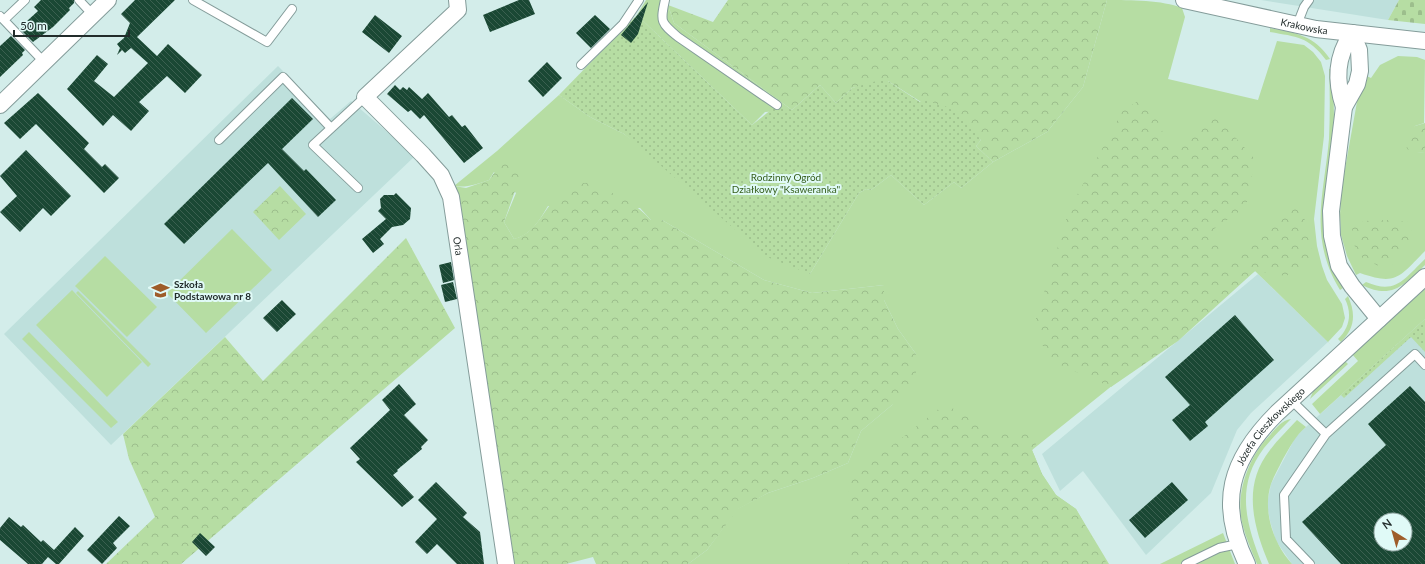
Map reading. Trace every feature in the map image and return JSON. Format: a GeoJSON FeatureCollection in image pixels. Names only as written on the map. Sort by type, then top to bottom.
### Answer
{"type":"FeatureCollection","features":[{"type":"Feature","properties":{"kind":"street"},"geometry":{"type":"LineString","coordinates":[[0,105],[108,0]]}},
{"type":"Feature","properties":{"kind":"street"},"geometry":{"type":"LineString","coordinates":[[365,97],[458,10],[457,0]]}},
{"type":"Feature","properties":{"kind":"street","name":"Krakowska"},"geometry":{"type":"LineString","coordinates":[[1184,0],[1297,25],[1425,41]]}},
{"type":"Feature","properties":{"kind":"street"},"geometry":{"type":"LineString","coordinates":[[1344,108],[1340,96],[1338,66],[1343,47],[1352,33]]}},
{"type":"Feature","properties":{"kind":"street"},"geometry":{"type":"LineString","coordinates":[[1352,33],[1359,50],[1360,71],[1356,84],[1344,108],[1331,211],[1332,236],[1339,266],[1352,286],[1379,319]]}},
{"type":"Feature","properties":{"kind":"street","name":"Orla"},"geometry":{"type":"LineString","coordinates":[[365,97],[441,175],[451,197],[506,564]]}},
{"type":"Feature","properties":{"kind":"street","name":"Józefa Cieszkowskiego"},"geometry":{"type":"LineString","coordinates":[[1247,564],[1238,544],[1232,521],[1231,506],[1235,475],[1247,448],[1258,432],[1291,400],[1425,277]]}},
{"type":"Feature","properties":{"kind":"lane"},"geometry":{"type":"LineString","coordinates":[[25,0],[2,18],[44,62]]}},
{"type":"Feature","properties":{"kind":"lane"},"geometry":{"type":"LineString","coordinates":[[79,0],[94,15]]}},
{"type":"Feature","properties":{"kind":"lane"},"geometry":{"type":"LineString","coordinates":[[193,0],[267,42],[292,9]]}},
{"type":"Feature","properties":{"kind":"lane"},"geometry":{"type":"LineString","coordinates":[[581,65],[623,24],[640,0]]}},
{"type":"Feature","properties":{"kind":"lane"},"geometry":{"type":"LineString","coordinates":[[665,0],[661,17],[663,25],[678,37],[777,105]]}},
{"type":"Feature","properties":{"kind":"lane"},"geometry":{"type":"LineString","coordinates":[[1297,25],[1304,7],[1309,0]]}},
{"type":"Feature","properties":{"kind":"lane"},"geometry":{"type":"LineString","coordinates":[[220,140],[283,77],[331,128]]}},
{"type":"Feature","properties":{"kind":"lane"},"geometry":{"type":"LineString","coordinates":[[358,188],[313,145],[365,97]]}},
{"type":"Feature","properties":{"kind":"lane"},"geometry":{"type":"LineString","coordinates":[[1310,564],[1286,538],[1284,495],[1326,434],[1415,354],[1425,365]]}},
{"type":"Feature","properties":{"kind":"lane"},"geometry":{"type":"LineString","coordinates":[[1291,400],[1326,434]]}},
{"type":"Feature","properties":{"kind":"lane"},"geometry":{"type":"LineString","coordinates":[[1186,564],[1219,548],[1238,544]]}},
{"type":"Feature","properties":{"kind":"shaded area"},"geometry":{"type":"Polygon","coordinates":[[[1261,0],[1399,0],[1388,20],[1261,0]]]}},
{"type":"Feature","properties":{"kind":"shaded area","name":"Szkoła Podstawowa nr 8"},"geometry":{"type":"Polygon","coordinates":[[[278,66],[330,119],[351,101],[415,156],[111,445],[4,334],[278,66]]]}},
{"type":"Feature","properties":{"kind":"shaded area"},"geometry":{"type":"Polygon","coordinates":[[[1258,274],[1328,342],[1251,413],[1237,430],[1211,493],[1146,555],[1083,471],[1060,491],[1042,454],[1258,274]]]}},
{"type":"Feature","properties":{"kind":"shaded area"},"geometry":{"type":"Polygon","coordinates":[[[1425,319],[1425,564],[1292,564],[1276,541],[1270,521],[1267,504],[1271,484],[1296,436],[1425,319]]]}},
{"type":"Feature","properties":{"kind":"green space"},"geometry":{"type":"Polygon","coordinates":[[[646,0],[669,0],[668,5],[674,23],[792,110],[765,112],[752,125],[637,15],[646,0]]]}},
{"type":"Feature","properties":{"kind":"green space"},"geometry":{"type":"Polygon","coordinates":[[[728,0],[1107,0],[1083,87],[1047,132],[993,162],[976,146],[981,140],[937,105],[921,102],[888,81],[852,88],[836,103],[820,85],[792,110],[674,23],[668,5],[713,22],[728,0]]]}},
{"type":"Feature","properties":{"kind":"green space"},"geometry":{"type":"Polygon","coordinates":[[[1107,0],[1156,2],[1182,8],[1185,17],[1168,79],[1258,100],[1277,41],[1304,45],[1313,52],[1321,62],[1325,76],[1324,136],[1314,219],[1317,246],[1322,266],[1327,280],[1342,304],[1345,318],[1342,327],[1328,342],[1334,348],[1255,271],[1032,450],[1042,474],[1056,495],[1076,509],[1109,564],[688,564],[707,550],[737,509],[768,493],[813,478],[848,463],[861,431],[892,405],[916,354],[898,329],[884,300],[884,285],[812,293],[764,280],[662,220],[651,220],[640,208],[548,206],[538,222],[530,231],[514,239],[504,222],[516,193],[494,172],[489,180],[468,186],[454,186],[497,151],[559,95],[590,117],[624,134],[810,274],[859,193],[866,189],[871,190],[891,175],[924,205],[954,182],[961,188],[993,162],[1047,132],[1083,87],[1107,0]]]}},
{"type":"Feature","properties":{"kind":"green space"},"geometry":{"type":"Polygon","coordinates":[[[1399,0],[1425,0],[1425,24],[1388,20],[1399,0]]]}},
{"type":"Feature","properties":{"kind":"green space","name":"Rodzinny Ogród Działkowy \"Ksaweranka\""},"geometry":{"type":"Polygon","coordinates":[[[637,15],[752,125],[777,105],[792,110],[820,85],[836,103],[852,88],[880,80],[888,81],[920,102],[926,97],[937,105],[940,103],[957,113],[981,140],[976,146],[993,162],[961,188],[954,182],[924,205],[891,175],[871,190],[866,189],[859,193],[810,274],[767,257],[624,134],[590,117],[559,95],[637,15]]]}},
{"type":"Feature","properties":{"kind":"green space"},"geometry":{"type":"Polygon","coordinates":[[[1270,28],[1304,36],[1318,45],[1330,59],[1326,60],[1320,52],[1307,42],[1295,37],[1270,32],[1270,28]]]}},
{"type":"Feature","properties":{"kind":"green space"},"geometry":{"type":"Polygon","coordinates":[[[1398,56],[1417,57],[1425,60],[1424,123],[1415,126],[1409,151],[1425,153],[1425,251],[1397,277],[1382,279],[1360,273],[1356,275],[1347,256],[1341,235],[1341,191],[1362,74],[1371,78],[1380,65],[1398,56]]]}},
{"type":"Feature","properties":{"kind":"green space"},"geometry":{"type":"Polygon","coordinates":[[[1333,68],[1334,117],[1324,230],[1329,258],[1334,273],[1343,288],[1340,290],[1330,271],[1324,252],[1321,234],[1322,197],[1329,139],[1329,69],[1333,68]]]}},
{"type":"Feature","properties":{"kind":"green space"},"geometry":{"type":"Polygon","coordinates":[[[1140,100],[1156,117],[1168,144],[1184,145],[1216,116],[1255,159],[1246,207],[1214,229],[1223,267],[1262,232],[1292,201],[1310,227],[1312,263],[1286,276],[1255,271],[1178,341],[1111,387],[1051,361],[1040,341],[1035,322],[1069,210],[1123,110],[1140,100]]]}},
{"type":"Feature","properties":{"kind":"green space"},"geometry":{"type":"Polygon","coordinates":[[[1425,123],[1425,153],[1409,152],[1404,142],[1415,126],[1425,123]]]}},
{"type":"Feature","properties":{"kind":"green space"},"geometry":{"type":"Polygon","coordinates":[[[508,163],[516,165],[520,177],[504,222],[514,239],[524,235],[532,229],[550,204],[566,190],[582,183],[587,183],[597,186],[624,199],[635,206],[651,220],[662,220],[764,280],[812,293],[884,285],[884,300],[898,329],[916,354],[916,376],[892,405],[861,431],[848,463],[813,478],[768,493],[738,509],[707,550],[688,564],[596,564],[593,557],[566,564],[513,564],[454,186],[466,188],[489,180],[500,165],[508,163]]]}},
{"type":"Feature","properties":{"kind":"green space"},"geometry":{"type":"Polygon","coordinates":[[[280,186],[306,214],[279,240],[253,212],[280,186]]]}},
{"type":"Feature","properties":{"kind":"green space"},"geometry":{"type":"Polygon","coordinates":[[[1387,220],[1408,222],[1412,233],[1410,246],[1393,264],[1379,266],[1363,259],[1354,245],[1352,228],[1364,221],[1387,220]]]}},
{"type":"Feature","properties":{"kind":"green space"},"geometry":{"type":"Polygon","coordinates":[[[232,229],[272,270],[206,333],[167,293],[232,229]]]}},
{"type":"Feature","properties":{"kind":"green space"},"geometry":{"type":"Polygon","coordinates":[[[406,238],[455,328],[181,564],[106,564],[155,517],[129,459],[123,434],[225,337],[263,381],[406,238]]]}},
{"type":"Feature","properties":{"kind":"green space"},"geometry":{"type":"Polygon","coordinates":[[[105,256],[157,307],[127,337],[75,286],[105,256]]]}},
{"type":"Feature","properties":{"kind":"green space"},"geometry":{"type":"Polygon","coordinates":[[[1425,259],[1425,265],[1411,279],[1390,291],[1372,289],[1362,285],[1366,282],[1376,286],[1392,286],[1399,283],[1425,259]]]}},
{"type":"Feature","properties":{"kind":"green space"},"geometry":{"type":"Polygon","coordinates":[[[1425,289],[1425,319],[1320,414],[1312,404],[1358,361],[1352,354],[1425,289]]]}},
{"type":"Feature","properties":{"kind":"green space"},"geometry":{"type":"Polygon","coordinates":[[[72,290],[142,362],[107,397],[36,325],[72,290]]]}},
{"type":"Feature","properties":{"kind":"green space"},"geometry":{"type":"Polygon","coordinates":[[[78,291],[151,364],[148,367],[76,293],[78,291]]]}},
{"type":"Feature","properties":{"kind":"green space"},"geometry":{"type":"Polygon","coordinates":[[[1348,296],[1351,303],[1353,320],[1346,337],[1341,342],[1338,339],[1345,330],[1349,320],[1349,309],[1345,299],[1348,296]]]}},
{"type":"Feature","properties":{"kind":"green space"},"geometry":{"type":"Polygon","coordinates":[[[1425,319],[1425,352],[1411,337],[1344,398],[1341,395],[1425,319]]]}},
{"type":"Feature","properties":{"kind":"green space"},"geometry":{"type":"Polygon","coordinates":[[[29,332],[118,422],[111,428],[22,339],[29,332]]]}},
{"type":"Feature","properties":{"kind":"green space"},"geometry":{"type":"Polygon","coordinates":[[[1345,361],[1348,364],[1310,399],[1314,389],[1345,361]]]}},
{"type":"Feature","properties":{"kind":"green space"},"geometry":{"type":"Polygon","coordinates":[[[945,404],[989,429],[1015,434],[1045,431],[1032,450],[1042,474],[1056,495],[1076,509],[1107,564],[848,564],[851,517],[848,480],[945,404]]]}},
{"type":"Feature","properties":{"kind":"green space"},"geometry":{"type":"Polygon","coordinates":[[[1291,419],[1264,448],[1255,462],[1249,477],[1246,491],[1246,505],[1251,534],[1262,564],[1257,564],[1242,523],[1240,506],[1243,484],[1246,473],[1256,452],[1279,425],[1291,419]]]}},
{"type":"Feature","properties":{"kind":"green space"},"geometry":{"type":"Polygon","coordinates":[[[1297,420],[1306,427],[1293,442],[1275,475],[1271,484],[1268,506],[1271,527],[1275,537],[1292,564],[1269,564],[1258,535],[1253,506],[1253,491],[1261,463],[1280,438],[1297,420]]]}},
{"type":"Feature","properties":{"kind":"green space"},"geometry":{"type":"Polygon","coordinates":[[[1223,533],[1235,564],[1160,564],[1223,533]]]}},
{"type":"Feature","properties":{"kind":"building"},"geometry":{"type":"Polygon","coordinates":[[[41,0],[74,0],[74,3],[69,8],[70,10],[53,27],[33,42],[20,29],[29,22],[27,21],[38,11],[34,7],[41,0]]]}},
{"type":"Feature","properties":{"kind":"building"},"geometry":{"type":"Polygon","coordinates":[[[135,0],[175,0],[137,37],[157,56],[168,44],[202,75],[185,93],[167,76],[139,102],[149,111],[131,131],[113,115],[103,126],[67,89],[97,55],[108,64],[94,81],[114,97],[148,63],[131,48],[125,53],[122,50],[117,55],[120,48],[117,44],[124,38],[130,23],[121,14],[135,0]]]}},
{"type":"Feature","properties":{"kind":"building"},"geometry":{"type":"Polygon","coordinates":[[[519,0],[529,0],[535,14],[490,32],[483,15],[519,0]]]}},
{"type":"Feature","properties":{"kind":"building"},"geometry":{"type":"Polygon","coordinates":[[[648,2],[638,34],[631,43],[621,35],[648,2]]]}},
{"type":"Feature","properties":{"kind":"building"},"geometry":{"type":"Polygon","coordinates":[[[375,15],[402,36],[389,53],[362,32],[375,15]]]}},
{"type":"Feature","properties":{"kind":"building"},"geometry":{"type":"Polygon","coordinates":[[[595,15],[610,29],[591,48],[576,33],[595,15]]]}},
{"type":"Feature","properties":{"kind":"building"},"geometry":{"type":"Polygon","coordinates":[[[11,36],[25,50],[22,53],[23,55],[0,77],[0,46],[11,36]]]}},
{"type":"Feature","properties":{"kind":"building"},"geometry":{"type":"Polygon","coordinates":[[[547,62],[562,78],[543,97],[528,81],[547,62]]]}},
{"type":"Feature","properties":{"kind":"building"},"geometry":{"type":"Polygon","coordinates":[[[395,85],[400,90],[403,87],[407,90],[409,87],[422,99],[428,93],[449,117],[452,115],[462,127],[465,125],[483,148],[464,163],[424,115],[420,119],[411,110],[408,112],[387,94],[395,85]]]}},
{"type":"Feature","properties":{"kind":"building"},"geometry":{"type":"Polygon","coordinates":[[[38,93],[89,143],[84,149],[102,167],[105,164],[119,178],[104,193],[36,124],[20,139],[4,123],[38,93]]]}},
{"type":"Feature","properties":{"kind":"building"},"geometry":{"type":"Polygon","coordinates":[[[292,98],[313,119],[282,149],[304,171],[306,169],[336,200],[318,217],[268,163],[184,244],[164,224],[292,98]]]}},
{"type":"Feature","properties":{"kind":"building"},"geometry":{"type":"Polygon","coordinates":[[[26,150],[71,196],[51,216],[43,208],[20,232],[0,212],[17,196],[0,176],[26,150]]]}},
{"type":"Feature","properties":{"kind":"building"},"geometry":{"type":"Polygon","coordinates":[[[396,193],[411,208],[410,219],[403,225],[392,227],[380,239],[384,244],[373,253],[362,239],[386,219],[378,211],[381,208],[380,199],[384,195],[394,195],[396,193]]]}},
{"type":"Feature","properties":{"kind":"building"},"geometry":{"type":"Polygon","coordinates":[[[451,262],[454,280],[443,283],[439,265],[451,262]]]}},
{"type":"Feature","properties":{"kind":"building"},"geometry":{"type":"Polygon","coordinates":[[[453,282],[457,299],[445,302],[441,285],[453,282]]]}},
{"type":"Feature","properties":{"kind":"building"},"geometry":{"type":"Polygon","coordinates":[[[282,300],[296,314],[277,332],[263,318],[282,300]]]}},
{"type":"Feature","properties":{"kind":"building"},"geometry":{"type":"Polygon","coordinates":[[[1235,315],[1274,360],[1205,422],[1208,426],[1190,441],[1172,420],[1190,405],[1165,377],[1235,315]]]}},
{"type":"Feature","properties":{"kind":"building"},"geometry":{"type":"Polygon","coordinates":[[[399,384],[416,404],[404,415],[428,440],[421,447],[422,449],[393,475],[414,497],[402,507],[356,462],[360,459],[350,448],[390,410],[382,400],[399,384]]]}},
{"type":"Feature","properties":{"kind":"building"},"geometry":{"type":"Polygon","coordinates":[[[1410,386],[1425,402],[1425,564],[1341,564],[1302,522],[1386,445],[1368,424],[1410,386]]]}},
{"type":"Feature","properties":{"kind":"building"},"geometry":{"type":"Polygon","coordinates":[[[436,482],[467,513],[463,517],[480,532],[484,564],[457,564],[437,544],[427,554],[415,542],[437,519],[418,500],[436,482]]]}},
{"type":"Feature","properties":{"kind":"building"},"geometry":{"type":"Polygon","coordinates":[[[1172,482],[1188,500],[1145,538],[1129,520],[1172,482]]]}},
{"type":"Feature","properties":{"kind":"building"},"geometry":{"type":"Polygon","coordinates":[[[119,516],[130,526],[113,543],[117,548],[102,564],[87,550],[119,516]]]}},
{"type":"Feature","properties":{"kind":"building"},"geometry":{"type":"Polygon","coordinates":[[[9,517],[21,527],[23,525],[41,542],[43,540],[54,550],[75,527],[84,536],[59,564],[56,564],[48,557],[42,564],[28,564],[0,540],[0,528],[9,517]]]}},
{"type":"Feature","properties":{"kind":"building"},"geometry":{"type":"Polygon","coordinates":[[[200,533],[215,547],[206,556],[192,542],[200,533]]]}},
{"type":"Feature","properties":{"kind":"place","name":"Szkoła Podstawowa nr 8"},"geometry":{"type":"Point","coordinates":[161,290]}}]}
